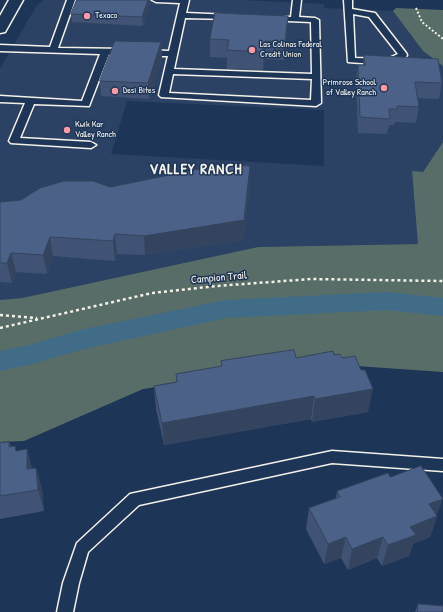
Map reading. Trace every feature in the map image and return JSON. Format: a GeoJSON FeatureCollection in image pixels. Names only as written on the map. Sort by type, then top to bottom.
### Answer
{"type":"FeatureCollection","features":[{"type":"Feature","properties":{"kind":"main road"},"geometry":{"type":"LineString","coordinates":[[0,29],[16,0]]}},
{"type":"Feature","properties":{"kind":"lane"},"geometry":{"type":"LineString","coordinates":[[53,50],[71,0]]}},
{"type":"Feature","properties":{"kind":"lane"},"geometry":{"type":"LineString","coordinates":[[156,0],[185,0],[164,95],[316,103],[315,20],[280,19]]}},
{"type":"Feature","properties":{"kind":"lane"},"geometry":{"type":"LineString","coordinates":[[295,19],[297,0]]}},
{"type":"Feature","properties":{"kind":"lane"},"geometry":{"type":"LineString","coordinates":[[348,0],[351,60],[388,62],[403,54],[372,15],[349,11]]}},
{"type":"Feature","properties":{"kind":"lane"},"geometry":{"type":"LineString","coordinates":[[182,15],[242,18]]}},
{"type":"Feature","properties":{"kind":"lane"},"geometry":{"type":"LineString","coordinates":[[0,48],[173,54]]}},
{"type":"Feature","properties":{"kind":"lane"},"geometry":{"type":"LineString","coordinates":[[0,99],[86,104],[105,52]]}},
{"type":"Feature","properties":{"kind":"lane"},"geometry":{"type":"LineString","coordinates":[[169,71],[316,77]]}},
{"type":"Feature","properties":{"kind":"lane"},"geometry":{"type":"LineString","coordinates":[[31,101],[14,141],[91,145]]}},
{"type":"Feature","properties":{"kind":"lane"},"geometry":{"type":"LineString","coordinates":[[65,612],[82,548],[135,499],[332,457],[443,465]]}},
{"type":"Feature","properties":{"kind":"path"},"geometry":{"type":"LineString","coordinates":[[416,8],[416,15],[425,26],[443,39]]}},
{"type":"Feature","properties":{"kind":"path","name":"Campion Trail"},"geometry":{"type":"LineString","coordinates":[[0,328],[152,293],[217,286],[311,279],[443,281]]}},
{"type":"Feature","properties":{"kind":"path"},"geometry":{"type":"LineString","coordinates":[[0,315],[40,318]]}},
{"type":"Feature","properties":{"kind":"shaded area"},"geometry":{"type":"Polygon","coordinates":[[[44,0],[243,0],[323,4],[325,8],[393,11],[423,51],[443,66],[443,142],[423,172],[412,172],[419,244],[258,247],[22,298],[0,300],[0,69],[37,5],[44,0]],[[127,101],[111,154],[324,166],[324,110],[127,101]]]}},
{"type":"Feature","properties":{"kind":"green space"},"geometry":{"type":"Polygon","coordinates":[[[396,8],[443,10],[443,66],[423,51],[393,11],[396,8]]]}},
{"type":"Feature","properties":{"kind":"green space"},"geometry":{"type":"Polygon","coordinates":[[[443,142],[443,372],[313,363],[143,389],[24,441],[0,442],[0,300],[22,298],[258,247],[418,244],[412,171],[423,172],[443,142]]]}},
{"type":"Feature","properties":{"kind":"building"},"geometry":{"type":"Polygon","coordinates":[[[77,0],[148,0],[142,17],[71,14],[77,0]]]}},
{"type":"Feature","properties":{"kind":"building"},"geometry":{"type":"Polygon","coordinates":[[[215,13],[288,16],[285,42],[265,41],[264,52],[227,50],[229,40],[210,39],[215,13]]]}},
{"type":"Feature","properties":{"kind":"building"},"geometry":{"type":"Polygon","coordinates":[[[115,41],[161,42],[148,83],[100,81],[115,41]]]}},
{"type":"Feature","properties":{"kind":"building"},"geometry":{"type":"Polygon","coordinates":[[[364,55],[438,59],[442,83],[415,82],[419,107],[397,106],[397,109],[389,109],[390,119],[360,117],[358,65],[365,65],[364,55]]]}},
{"type":"Feature","properties":{"kind":"building"},"geometry":{"type":"Polygon","coordinates":[[[224,164],[250,166],[244,220],[144,236],[115,234],[113,241],[50,237],[43,255],[11,253],[7,263],[0,263],[0,202],[21,200],[40,188],[64,181],[93,181],[110,187],[224,164]]]}},
{"type":"Feature","properties":{"kind":"building"},"geometry":{"type":"Polygon","coordinates":[[[294,350],[296,358],[333,351],[334,355],[340,354],[342,358],[355,356],[361,370],[365,370],[373,389],[315,399],[314,396],[162,423],[154,386],[177,382],[176,374],[222,366],[221,361],[294,350]]]}},
{"type":"Feature","properties":{"kind":"building"},"geometry":{"type":"Polygon","coordinates":[[[9,442],[9,447],[15,446],[16,451],[27,449],[27,469],[36,468],[38,490],[0,496],[0,443],[9,442]]]}},
{"type":"Feature","properties":{"kind":"building"},"geometry":{"type":"Polygon","coordinates":[[[421,466],[443,499],[429,504],[437,516],[410,527],[416,535],[388,545],[383,537],[352,549],[346,537],[328,544],[309,508],[340,497],[337,491],[388,473],[390,477],[421,466]]]}},
{"type":"Feature","properties":{"kind":"building"},"geometry":{"type":"Polygon","coordinates":[[[418,604],[443,606],[443,612],[418,612],[418,604]]]}},
{"type":"Feature","properties":{"kind":"waterway"},"geometry":{"type":"LineString","coordinates":[[0,361],[29,355],[84,339],[226,309],[387,301],[443,307]]}},
{"type":"Feature","properties":{"kind":"place","name":"Texaco"},"geometry":{"type":"Point","coordinates":[87,16]}},
{"type":"Feature","properties":{"kind":"place","name":"Las Colinas Federal Credit Union"},"geometry":{"type":"Point","coordinates":[252,50]}},
{"type":"Feature","properties":{"kind":"place","name":"Primrose School of Valley Ranch"},"geometry":{"type":"Point","coordinates":[384,88]}},
{"type":"Feature","properties":{"kind":"place","name":"Desi Bites"},"geometry":{"type":"Point","coordinates":[115,91]}},
{"type":"Feature","properties":{"kind":"place","name":"Kwik Kar Valley Ranch"},"geometry":{"type":"Point","coordinates":[67,130]}},
{"type":"Feature","properties":{"kind":"district","name":"VALLEY RANCH"},"geometry":{"type":"Point","coordinates":[196,170]}}]}
